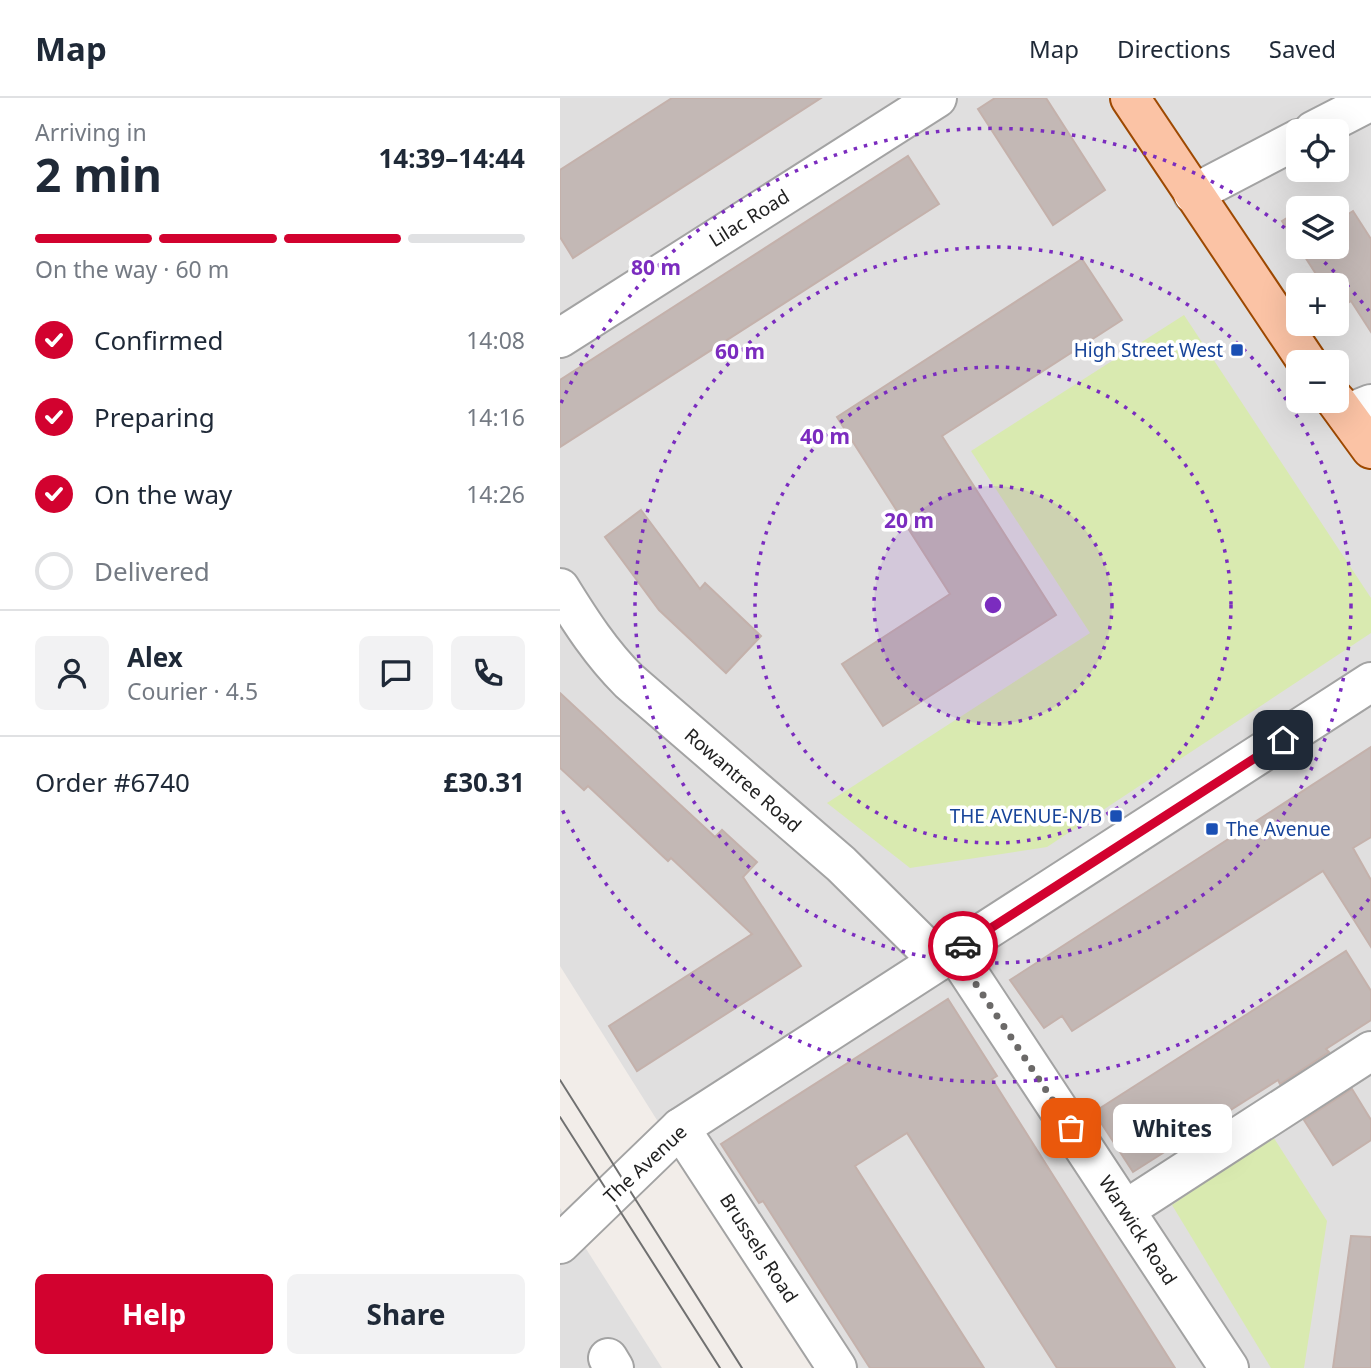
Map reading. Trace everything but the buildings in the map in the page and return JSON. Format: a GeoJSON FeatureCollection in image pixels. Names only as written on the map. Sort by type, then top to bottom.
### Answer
{"type":"FeatureCollection","features":[{"type":"Feature","properties":{"kind":"main road"},"geometry":{"type":"LineString","coordinates":[[1130,98],[1299,350]]}},
{"type":"Feature","properties":{"kind":"main road"},"geometry":{"type":"LineString","coordinates":[[1351,406],[1371,449]]}},
{"type":"Feature","properties":{"kind":"street","name":"Lilac Road"},"geometry":{"type":"LineString","coordinates":[[560,338],[937,98]]}},
{"type":"Feature","properties":{"kind":"street"},"geometry":{"type":"LineString","coordinates":[[1336,119],[1371,101]]}},
{"type":"Feature","properties":{"kind":"street"},"geometry":{"type":"LineString","coordinates":[[1193,194],[1286,145]]}},
{"type":"Feature","properties":{"kind":"street","name":"Rowantree Road"},"geometry":{"type":"LineString","coordinates":[[560,588],[588,633],[629,681],[946,956]]}},
{"type":"Feature","properties":{"kind":"street","name":"The Avenue"},"geometry":{"type":"LineString","coordinates":[[560,1244],[680,1128],[1371,681]]}},
{"type":"Feature","properties":{"kind":"street","name":"Warwick Road"},"geometry":{"type":"LineString","coordinates":[[946,956],[1125,1210],[1229,1368]]}},
{"type":"Feature","properties":{"kind":"street"},"geometry":{"type":"LineString","coordinates":[[1125,1210],[1371,1051]]}},
{"type":"Feature","properties":{"kind":"street","name":"Brussels Road"},"geometry":{"type":"LineString","coordinates":[[680,1128],[837,1368]]}},
{"type":"Feature","properties":{"kind":"shaded area"},"geometry":{"type":"Polygon","coordinates":[[[560,98],[1371,98],[1371,1368],[813,1368],[560,966],[560,98]]]}},
{"type":"Feature","properties":{"kind":"shaded area"},"geometry":{"type":"Polygon","coordinates":[[[560,1208],[662,1368],[560,1368],[560,1208]]]}},
{"type":"Feature","properties":{"kind":"green space"},"geometry":{"type":"Polygon","coordinates":[[[1184,315],[1371,598],[1371,633],[1047,847],[910,868],[827,803],[1090,633],[971,451],[1184,315]]]}},
{"type":"Feature","properties":{"kind":"green space"},"geometry":{"type":"Polygon","coordinates":[[[1272,1135],[1327,1221],[1304,1368],[1271,1368],[1172,1205],[1272,1135]]]}},
{"type":"Feature","properties":{"kind":"tram line"},"geometry":{"type":"LineString","coordinates":[[560,1080],[742,1368]]}},
{"type":"Feature","properties":{"kind":"tram line"},"geometry":{"type":"LineString","coordinates":[[560,1117],[720,1368]]}},
{"type":"Feature","properties":{"kind":"way so far"},"geometry":{"type":"LineString","coordinates":[[963,946],[954,951],[1071,1128]]}},
{"type":"Feature","properties":{"kind":"place","name":"High Street West"},"geometry":{"type":"Point","coordinates":[1237,350]}},
{"type":"Feature","properties":{"kind":"place","name":"THE AVENUE-N/B"},"geometry":{"type":"Point","coordinates":[1116,816]}},
{"type":"Feature","properties":{"kind":"place","name":"The Avenue"},"geometry":{"type":"Point","coordinates":[1212,829]}},
{"type":"Feature","properties":{"kind":"place","name":"Whites"},"geometry":{"type":"Point","coordinates":[1071,1128]}},
{"type":"Feature","properties":{"kind":"route"},"geometry":{"type":"LineString","coordinates":[[963,946],[1283,740]]}}]}
